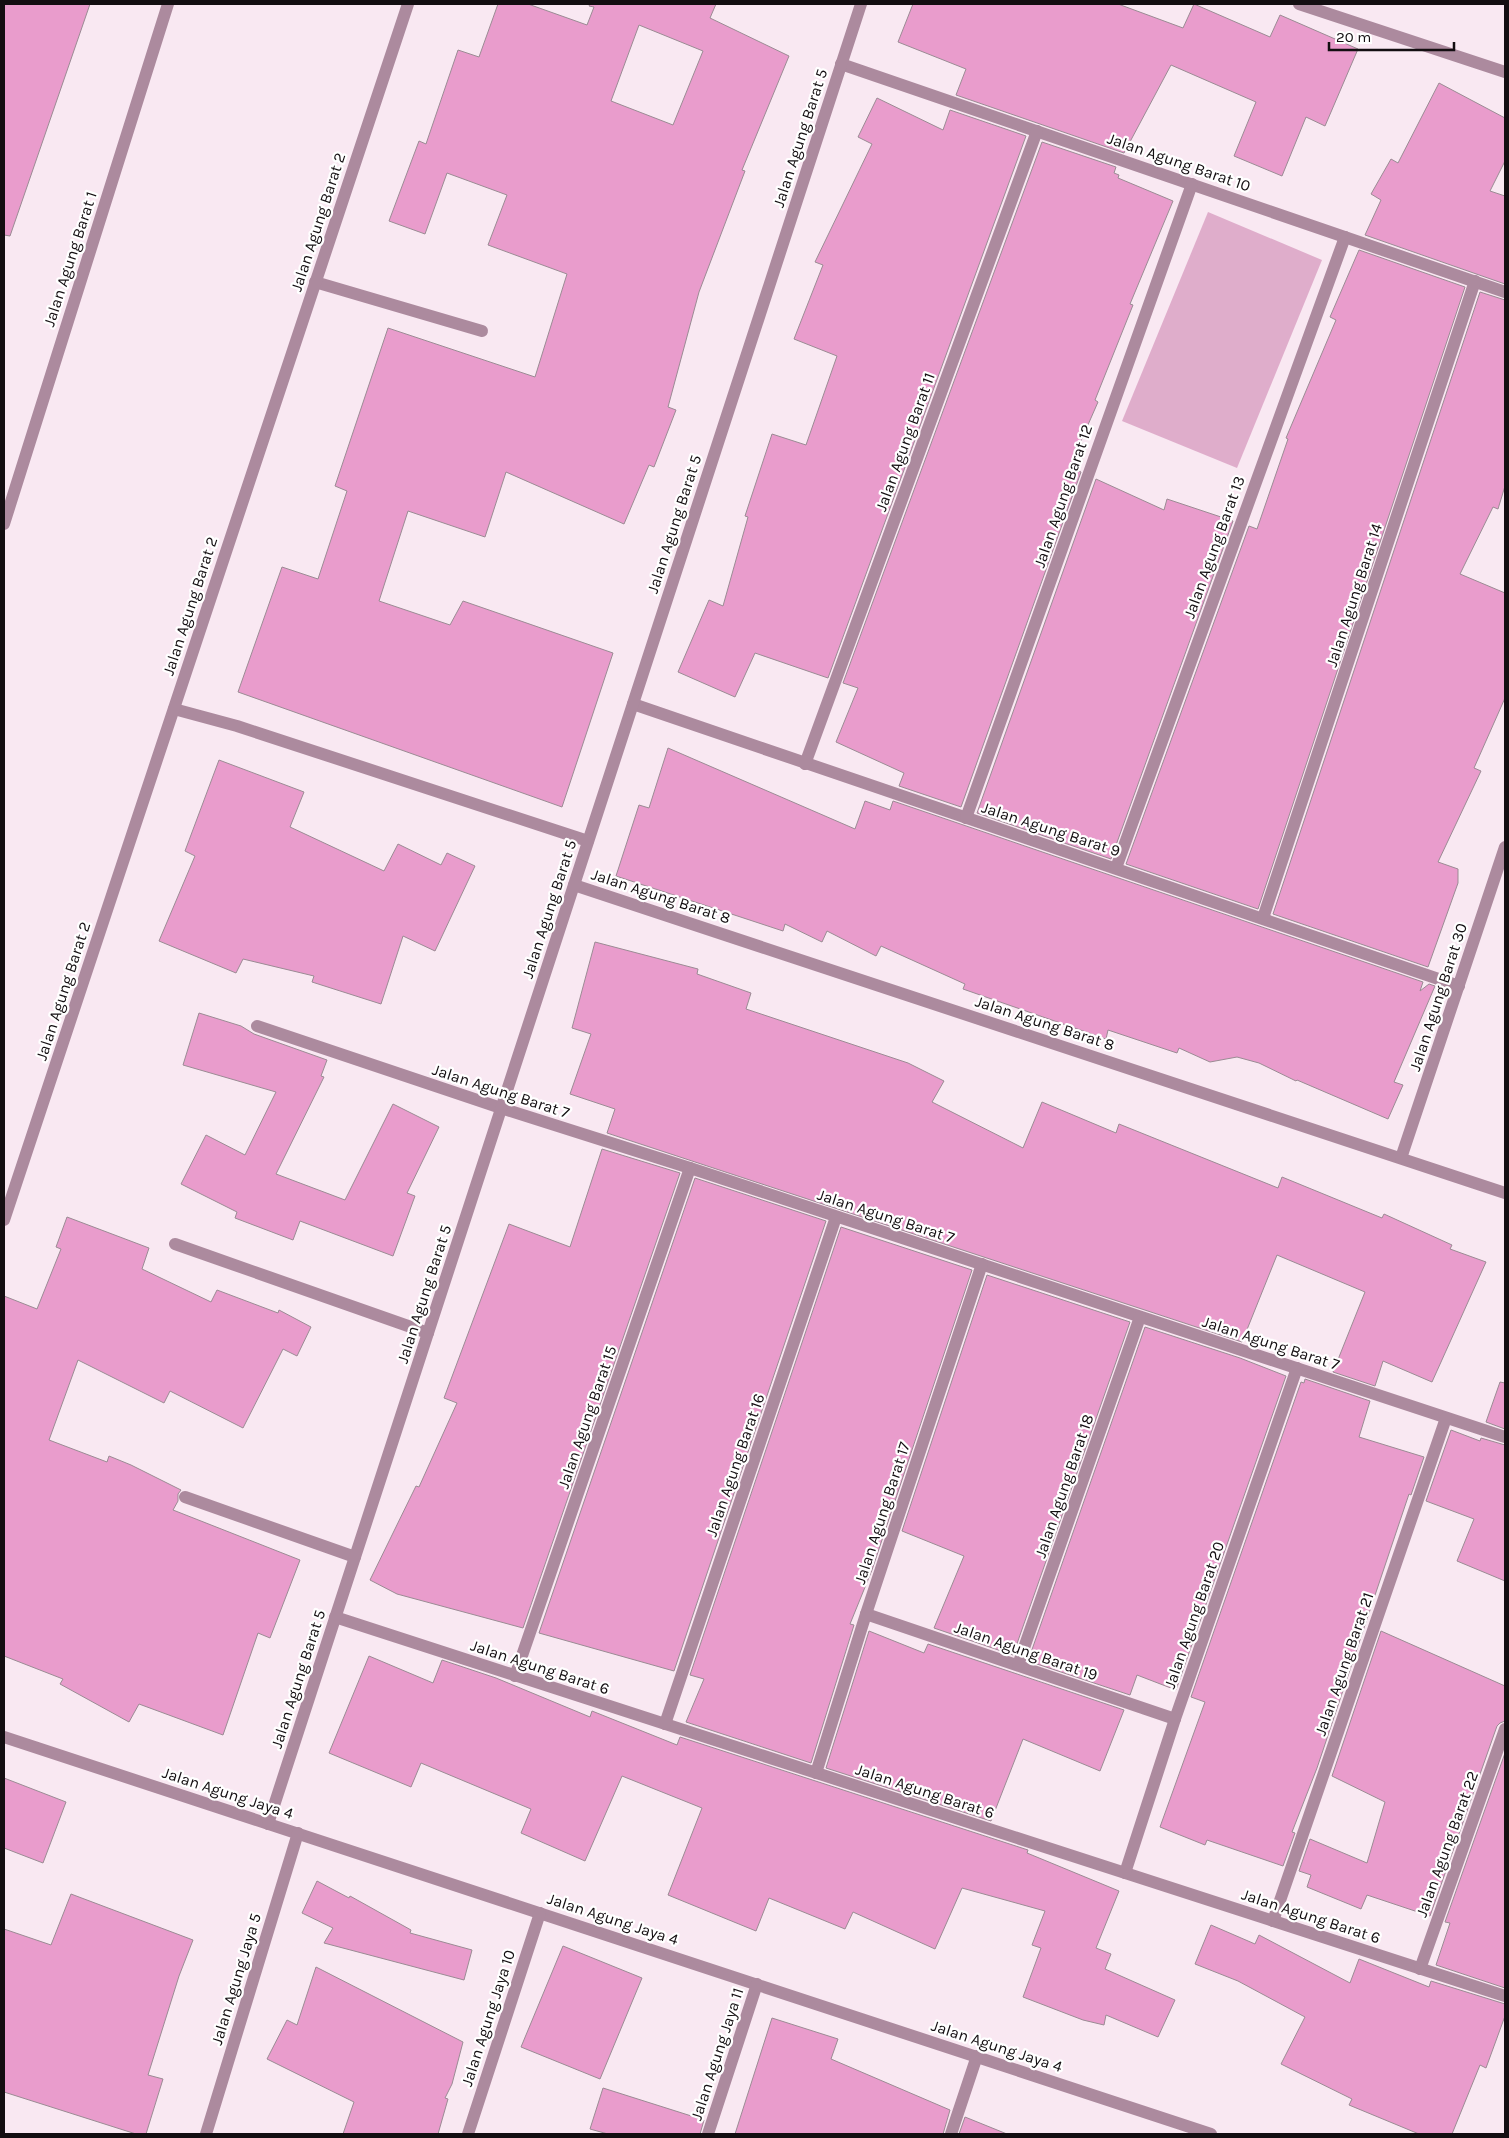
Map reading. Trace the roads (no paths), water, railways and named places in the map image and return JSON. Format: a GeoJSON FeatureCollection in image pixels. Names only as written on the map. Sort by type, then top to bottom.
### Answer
{"type":"FeatureCollection","features":[{"type":"Feature","properties":{"kind":"street","name":"Jalan Agung Barat 1"},"geometry":{"type":"LineString","coordinates":[[4,524],[168,4]]}},
{"type":"Feature","properties":{"kind":"street","name":"Jalan Agung Barat 2"},"geometry":{"type":"LineString","coordinates":[[4,1220],[408,4]]}},
{"type":"Feature","properties":{"kind":"street","name":"Jalan Agung Barat 5"},"geometry":{"type":"LineString","coordinates":[[268,1824],[861,4]]}},
{"type":"Feature","properties":{"kind":"street"},"geometry":{"type":"LineString","coordinates":[[1299,4],[1505,72]]}},
{"type":"Feature","properties":{"kind":"street","name":"Jalan Agung Barat 10"},"geometry":{"type":"LineString","coordinates":[[841,64],[1505,292]]}},
{"type":"Feature","properties":{"kind":"street","name":"Jalan Agung Barat 11"},"geometry":{"type":"LineString","coordinates":[[805,764],[1037,131]]}},
{"type":"Feature","properties":{"kind":"street","name":"Jalan Agung Barat 12"},"geometry":{"type":"LineString","coordinates":[[966,818],[1192,184]]}},
{"type":"Feature","properties":{"kind":"street","name":"Jalan Agung Barat 13"},"geometry":{"type":"LineString","coordinates":[[1116,868],[1344,236]]}},
{"type":"Feature","properties":{"kind":"street","name":"Jalan Agung Barat 14"},"geometry":{"type":"LineString","coordinates":[[1264,918],[1475,281]]}},
{"type":"Feature","properties":{"kind":"street"},"geometry":{"type":"LineString","coordinates":[[315,282],[482,331]]}},
{"type":"Feature","properties":{"kind":"street","name":"Jalan Agung Barat 9"},"geometry":{"type":"LineString","coordinates":[[633,704],[805,764],[1264,918],[1458,986]]}},
{"type":"Feature","properties":{"kind":"street"},"geometry":{"type":"LineString","coordinates":[[174,709],[237,726],[588,841]]}},
{"type":"Feature","properties":{"kind":"street","name":"Jalan Agung Barat 30"},"geometry":{"type":"LineString","coordinates":[[1401,1158],[1505,846]]}},
{"type":"Feature","properties":{"kind":"street","name":"Jalan Agung Barat 8"},"geometry":{"type":"LineString","coordinates":[[574,885],[1505,1193]]}},
{"type":"Feature","properties":{"kind":"street","name":"Jalan Agung Barat 7"},"geometry":{"type":"LineString","coordinates":[[257,1026],[501,1108],[690,1168],[1505,1437]]}},
{"type":"Feature","properties":{"kind":"street","name":"Jalan Agung Barat 15"},"geometry":{"type":"LineString","coordinates":[[515,1676],[690,1168]]}},
{"type":"Feature","properties":{"kind":"street","name":"Jalan Agung Barat 16"},"geometry":{"type":"LineString","coordinates":[[665,1724],[836,1217]]}},
{"type":"Feature","properties":{"kind":"street"},"geometry":{"type":"LineString","coordinates":[[175,1244],[428,1333]]}},
{"type":"Feature","properties":{"kind":"street","name":"Jalan Agung Barat 17"},"geometry":{"type":"LineString","coordinates":[[816,1773],[866,1614],[982,1264]]}},
{"type":"Feature","properties":{"kind":"street","name":"Jalan Agung Barat 18"},"geometry":{"type":"LineString","coordinates":[[1018,1665],[1140,1317]]}},
{"type":"Feature","properties":{"kind":"street","name":"Jalan Agung Barat 20"},"geometry":{"type":"LineString","coordinates":[[1125,1873],[1175,1719],[1296,1368]]}},
{"type":"Feature","properties":{"kind":"street","name":"Jalan Agung Barat 21"},"geometry":{"type":"LineString","coordinates":[[1273,1921],[1446,1418]]}},
{"type":"Feature","properties":{"kind":"street"},"geometry":{"type":"LineString","coordinates":[[185,1497],[355,1557]]}},
{"type":"Feature","properties":{"kind":"street","name":"Jalan Agung Barat 19"},"geometry":{"type":"LineString","coordinates":[[866,1614],[1175,1719]]}},
{"type":"Feature","properties":{"kind":"street","name":"Jalan Agung Barat 6"},"geometry":{"type":"LineString","coordinates":[[335,1617],[1505,1996]]}},
{"type":"Feature","properties":{"kind":"street","name":"Jalan Agung Barat 22"},"geometry":{"type":"LineString","coordinates":[[1420,1969],[1505,1729]]}},
{"type":"Feature","properties":{"kind":"street","name":"Jalan Agung Jaya 4"},"geometry":{"type":"LineString","coordinates":[[4,1737],[977,2056],[1204,2133]]}},
{"type":"Feature","properties":{"kind":"street","name":"Jalan Agung Jaya 5"},"geometry":{"type":"LineString","coordinates":[[206,2134],[298,1833]]}},
{"type":"Feature","properties":{"kind":"street","name":"Jalan Agung Jaya 10"},"geometry":{"type":"LineString","coordinates":[[468,2134],[540,1912]]}},
{"type":"Feature","properties":{"kind":"street","name":"Jalan Agung Jaya 11"},"geometry":{"type":"LineString","coordinates":[[708,2134],[757,1984]]}},
{"type":"Feature","properties":{"kind":"street"},"geometry":{"type":"LineString","coordinates":[[951,2134],[977,2056]]}}]}
